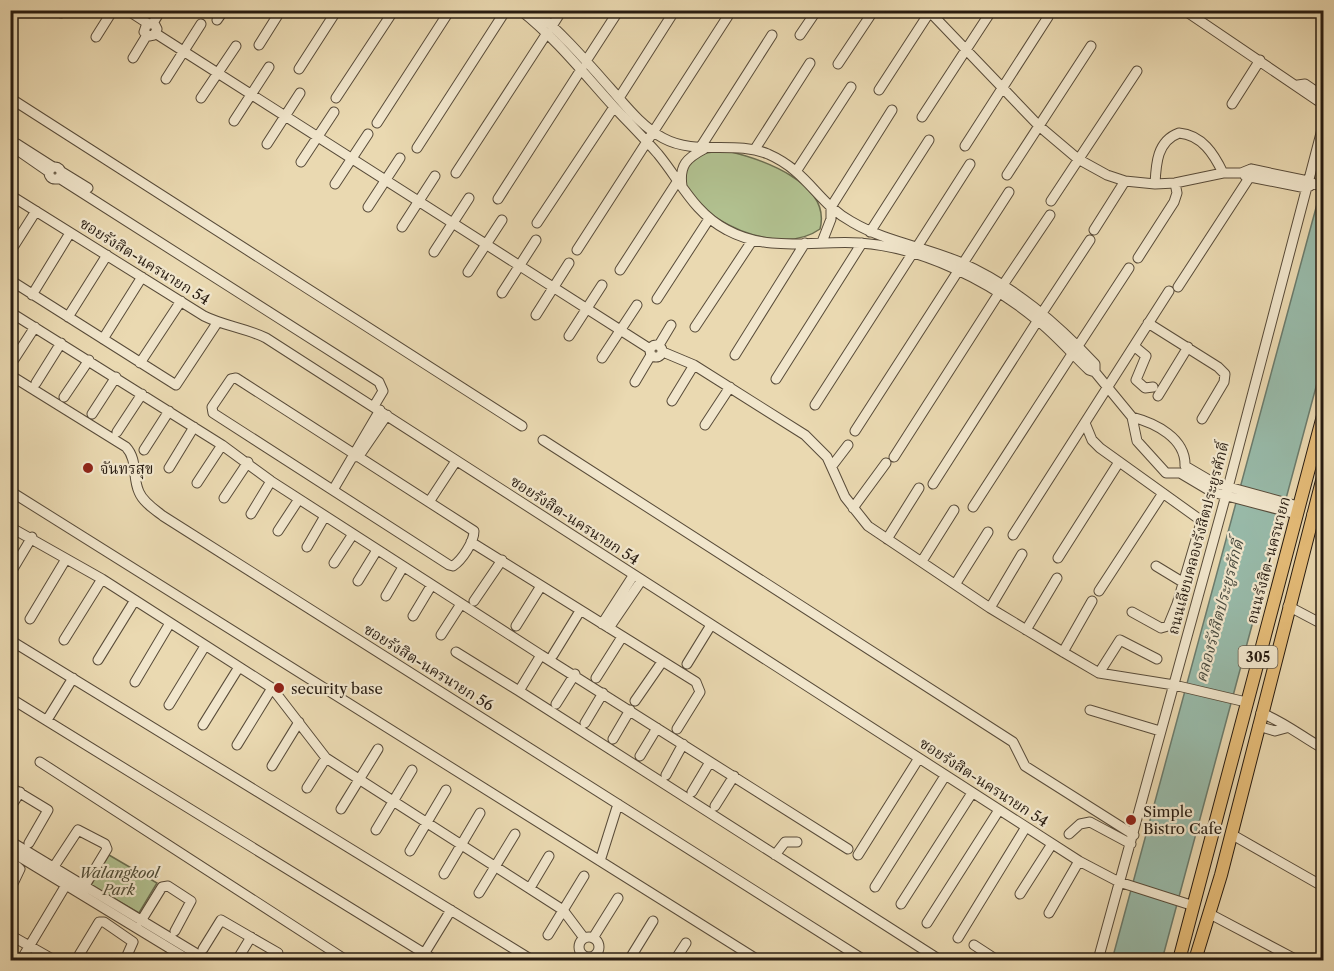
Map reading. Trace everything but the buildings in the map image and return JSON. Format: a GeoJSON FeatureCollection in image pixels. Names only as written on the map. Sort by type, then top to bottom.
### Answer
{"type":"FeatureCollection","features":[{"type":"Feature","properties":{"kind":"main road","name":"ถนนรังสิต-นครนายก"},"geometry":{"type":"LineString","coordinates":[[1179,960],[1241,701],[1293,509],[1323,412]]}},
{"type":"Feature","properties":{"kind":"main road","name":"ถนนรังสิต-นครนายก"},"geometry":{"type":"LineString","coordinates":[[1195,960],[1215,896],[1288,606],[1318,517],[1323,479]]}},
{"type":"Feature","properties":{"kind":"main road"},"geometry":{"type":"LineString","coordinates":[[1191,904],[1215,896]]}},
{"type":"Feature","properties":{"kind":"main road"},"geometry":{"type":"LineString","coordinates":[[1191,904],[1209,915]]}},
{"type":"Feature","properties":{"kind":"street"},"geometry":{"type":"LineString","coordinates":[[96,37],[113,10]]}},
{"type":"Feature","properties":{"kind":"street"},"geometry":{"type":"LineString","coordinates":[[126,10],[150,23]]}},
{"type":"Feature","properties":{"kind":"street"},"geometry":{"type":"LineString","coordinates":[[161,10],[143,30],[184,51],[620,331],[656,350],[694,365],[811,440],[822,450],[832,466],[841,490],[868,526],[990,608],[1099,673],[1178,686],[1241,701]]}},
{"type":"Feature","properties":{"kind":"street"},"geometry":{"type":"LineString","coordinates":[[217,20],[224,10]]}},
{"type":"Feature","properties":{"kind":"street"},"geometry":{"type":"LineString","coordinates":[[259,45],[281,10]]}},
{"type":"Feature","properties":{"kind":"street"},"geometry":{"type":"LineString","coordinates":[[299,69],[337,10]]}},
{"type":"Feature","properties":{"kind":"street"},"geometry":{"type":"LineString","coordinates":[[336,98],[393,10]]}},
{"type":"Feature","properties":{"kind":"street"},"geometry":{"type":"LineString","coordinates":[[377,123],[450,10]]}},
{"type":"Feature","properties":{"kind":"street"},"geometry":{"type":"LineString","coordinates":[[417,148],[506,10]]}},
{"type":"Feature","properties":{"kind":"street"},"geometry":{"type":"LineString","coordinates":[[520,10],[550,29]]}},
{"type":"Feature","properties":{"kind":"street"},"geometry":{"type":"LineString","coordinates":[[534,10],[616,102],[709,219],[752,241],[770,244],[862,243],[915,251]]}},
{"type":"Feature","properties":{"kind":"street"},"geometry":{"type":"LineString","coordinates":[[456,173],[562,10]]}},
{"type":"Feature","properties":{"kind":"street"},"geometry":{"type":"LineString","coordinates":[[498,199],[619,10]]}},
{"type":"Feature","properties":{"kind":"street"},"geometry":{"type":"LineString","coordinates":[[537,224],[675,10]]}},
{"type":"Feature","properties":{"kind":"street"},"geometry":{"type":"LineString","coordinates":[[800,35],[817,10]]}},
{"type":"Feature","properties":{"kind":"street"},"geometry":{"type":"LineString","coordinates":[[838,64],[874,10]]}},
{"type":"Feature","properties":{"kind":"street"},"geometry":{"type":"LineString","coordinates":[[922,117],[992,10]]}},
{"type":"Feature","properties":{"kind":"street"},"geometry":{"type":"LineString","coordinates":[[1184,10],[1298,85],[1301,91],[1323,105]]}},
{"type":"Feature","properties":{"kind":"street"},"geometry":{"type":"LineString","coordinates":[[879,90],[930,11],[1039,126],[1078,159],[1125,181],[1175,183],[1223,173],[1247,173],[1314,186]]}},
{"type":"Feature","properties":{"kind":"street"},"geometry":{"type":"LineString","coordinates":[[577,250],[728,16]]}},
{"type":"Feature","properties":{"kind":"street"},"geometry":{"type":"LineString","coordinates":[[965,146],[1048,17]]}},
{"type":"Feature","properties":{"kind":"street"},"geometry":{"type":"LineString","coordinates":[[166,79],[201,24]]}},
{"type":"Feature","properties":{"kind":"street"},"geometry":{"type":"LineString","coordinates":[[134,58],[151,34]]}},
{"type":"Feature","properties":{"kind":"street"},"geometry":{"type":"LineString","coordinates":[[620,270],[680,185],[684,162],[703,148],[772,35]]}},
{"type":"Feature","properties":{"kind":"street"},"geometry":{"type":"LineString","coordinates":[[201,98],[236,46]]}},
{"type":"Feature","properties":{"kind":"street"},"geometry":{"type":"LineString","coordinates":[[1006,175],[1091,46]]}},
{"type":"Feature","properties":{"kind":"street"},"geometry":{"type":"LineString","coordinates":[[1232,104],[1260,60]]}},
{"type":"Feature","properties":{"kind":"street"},"geometry":{"type":"LineString","coordinates":[[755,149],[810,63]]}},
{"type":"Feature","properties":{"kind":"street"},"geometry":{"type":"LineString","coordinates":[[234,120],[269,67]]}},
{"type":"Feature","properties":{"kind":"street"},"geometry":{"type":"LineString","coordinates":[[1051,201],[1137,71]]}},
{"type":"Feature","properties":{"kind":"street"},"geometry":{"type":"LineString","coordinates":[[1298,85],[1305,84],[1323,97]]}},
{"type":"Feature","properties":{"kind":"street"},"geometry":{"type":"LineString","coordinates":[[797,170],[850,87]]}},
{"type":"Feature","properties":{"kind":"street"},"geometry":{"type":"LineString","coordinates":[[267,144],[300,93]]}},
{"type":"Feature","properties":{"kind":"street"},"geometry":{"type":"LineString","coordinates":[[10,98],[522,426]]}},
{"type":"Feature","properties":{"kind":"street"},"geometry":{"type":"LineString","coordinates":[[616,102],[653,132],[673,143],[703,148],[739,146],[755,149],[797,170],[831,207],[870,232],[960,267],[1001,289],[1040,317],[1075,350],[1095,364],[1095,372],[1132,417],[1137,441],[1158,467],[1166,473],[1183,469],[1227,491],[1293,509]]}},
{"type":"Feature","properties":{"kind":"street"},"geometry":{"type":"LineString","coordinates":[[822,242],[831,219],[831,207],[892,111]]}},
{"type":"Feature","properties":{"kind":"street"},"geometry":{"type":"LineString","coordinates":[[301,162],[334,112]]}},
{"type":"Feature","properties":{"kind":"street","name":"ถนนเลียบคลองรังสิตประยูรศักดิ์"},"geometry":{"type":"LineString","coordinates":[[1098,960],[1121,883],[1160,731],[1178,686],[1227,491],[1314,186],[1323,122]]}},
{"type":"Feature","properties":{"kind":"street"},"geometry":{"type":"LineString","coordinates":[[1155,184],[1160,150],[1167,140],[1179,133],[1193,137],[1211,150],[1223,173]]}},
{"type":"Feature","properties":{"kind":"street"},"geometry":{"type":"LineString","coordinates":[[335,184],[368,134]]}},
{"type":"Feature","properties":{"kind":"street"},"geometry":{"type":"LineString","coordinates":[[870,232],[929,140]]}},
{"type":"Feature","properties":{"kind":"street"},"geometry":{"type":"LineString","coordinates":[[10,144],[379,382],[383,391],[380,410],[333,490]]}},
{"type":"Feature","properties":{"kind":"street"},"geometry":{"type":"LineString","coordinates":[[368,207],[400,158]]}},
{"type":"Feature","properties":{"kind":"street"},"geometry":{"type":"LineString","coordinates":[[815,405],[970,164]]}},
{"type":"Feature","properties":{"kind":"street"},"geometry":{"type":"LineString","coordinates":[[56,172],[88,188]]}},
{"type":"Feature","properties":{"kind":"street"},"geometry":{"type":"LineString","coordinates":[[1178,287],[1247,173]]}},
{"type":"Feature","properties":{"kind":"street"},"geometry":{"type":"LineString","coordinates":[[402,227],[435,176]]}},
{"type":"Feature","properties":{"kind":"street"},"geometry":{"type":"LineString","coordinates":[[1094,230],[1125,181]]}},
{"type":"Feature","properties":{"kind":"street"},"geometry":{"type":"LineString","coordinates":[[1138,258],[1174,202],[1177,193],[1175,183]]}},
{"type":"Feature","properties":{"kind":"street"},"geometry":{"type":"LineString","coordinates":[[855,431],[1009,192]]}},
{"type":"Feature","properties":{"kind":"street","name":"ซอยรังสิต-นครนายก 54"},"geometry":{"type":"LineString","coordinates":[[10,195],[217,322],[240,326],[266,338],[637,578],[862,719],[945,776],[1079,861],[1121,883],[1191,904]]}},
{"type":"Feature","properties":{"kind":"street"},"geometry":{"type":"LineString","coordinates":[[434,252],[469,198]]}},
{"type":"Feature","properties":{"kind":"street"},"geometry":{"type":"LineString","coordinates":[[10,252],[36,212]]}},
{"type":"Feature","properties":{"kind":"street"},"geometry":{"type":"LineString","coordinates":[[853,508],[890,460],[1050,215]]}},
{"type":"Feature","properties":{"kind":"street"},"geometry":{"type":"LineString","coordinates":[[657,299],[709,219]]}},
{"type":"Feature","properties":{"kind":"street"},"geometry":{"type":"LineString","coordinates":[[468,272],[502,220]]}},
{"type":"Feature","properties":{"kind":"street"},"geometry":{"type":"LineString","coordinates":[[32,295],[70,233]]}},
{"type":"Feature","properties":{"kind":"street"},"geometry":{"type":"LineString","coordinates":[[502,293],[536,240]]}},
{"type":"Feature","properties":{"kind":"street"},"geometry":{"type":"LineString","coordinates":[[933,484],[1090,240]]}},
{"type":"Feature","properties":{"kind":"street"},"geometry":{"type":"LineString","coordinates":[[695,327],[752,241]]}},
{"type":"Feature","properties":{"kind":"street"},"geometry":{"type":"LineString","coordinates":[[735,355],[805,243]]}},
{"type":"Feature","properties":{"kind":"street"},"geometry":{"type":"LineString","coordinates":[[776,379],[862,243]]}},
{"type":"Feature","properties":{"kind":"street"},"geometry":{"type":"LineString","coordinates":[[68,317],[107,255]]}},
{"type":"Feature","properties":{"kind":"street"},"geometry":{"type":"LineString","coordinates":[[536,315],[569,263]]}},
{"type":"Feature","properties":{"kind":"street"},"geometry":{"type":"LineString","coordinates":[[973,507],[1129,268]]}},
{"type":"Feature","properties":{"kind":"street"},"geometry":{"type":"LineString","coordinates":[[104,339],[142,277]]}},
{"type":"Feature","properties":{"kind":"street"},"geometry":{"type":"LineString","coordinates":[[10,280],[176,385],[217,322]]}},
{"type":"Feature","properties":{"kind":"street"},"geometry":{"type":"LineString","coordinates":[[569,336],[602,285]]}},
{"type":"Feature","properties":{"kind":"street"},"geometry":{"type":"LineString","coordinates":[[1013,535],[1169,291]]}},
{"type":"Feature","properties":{"kind":"street"},"geometry":{"type":"LineString","coordinates":[[140,363],[181,301]]}},
{"type":"Feature","properties":{"kind":"street"},"geometry":{"type":"LineString","coordinates":[[602,358],[637,305]]}},
{"type":"Feature","properties":{"kind":"street"},"geometry":{"type":"LineString","coordinates":[[10,312],[222,445],[271,481],[431,586],[603,693],[633,706],[657,728],[849,849]]}},
{"type":"Feature","properties":{"kind":"street"},"geometry":{"type":"LineString","coordinates":[[1148,323],[1188,347],[1225,375],[1224,382],[1202,419]]}},
{"type":"Feature","properties":{"kind":"street"},"geometry":{"type":"LineString","coordinates":[[635,382],[671,325]]}},
{"type":"Feature","properties":{"kind":"street"},"geometry":{"type":"LineString","coordinates":[[11,364],[35,327]]}},
{"type":"Feature","properties":{"kind":"street"},"geometry":{"type":"LineString","coordinates":[[36,383],[61,343]]}},
{"type":"Feature","properties":{"kind":"street"},"geometry":{"type":"LineString","coordinates":[[1134,346],[1146,356],[1136,380],[1145,388],[1153,387]]}},
{"type":"Feature","properties":{"kind":"street"},"geometry":{"type":"LineString","coordinates":[[1158,396],[1188,347]]}},
{"type":"Feature","properties":{"kind":"street"},"geometry":{"type":"LineString","coordinates":[[64,397],[89,360]]}},
{"type":"Feature","properties":{"kind":"street"},"geometry":{"type":"LineString","coordinates":[[672,401],[694,365]]}},
{"type":"Feature","properties":{"kind":"street","name":"ซอยรังสิต-นครนายก 56"},"geometry":{"type":"LineString","coordinates":[[10,375],[126,447],[132,454],[139,492],[163,516],[864,960]]}},
{"type":"Feature","properties":{"kind":"street"},"geometry":{"type":"LineString","coordinates":[[92,414],[116,377]]}},
{"type":"Feature","properties":{"kind":"street"},"geometry":{"type":"LineString","coordinates":[[236,378],[355,455],[474,531],[471,542],[453,566],[213,413],[212,407],[231,380],[236,378]]}},
{"type":"Feature","properties":{"kind":"street"},"geometry":{"type":"LineString","coordinates":[[705,425],[730,387]]}},
{"type":"Feature","properties":{"kind":"street"},"geometry":{"type":"LineString","coordinates":[[117,432],[142,394]]}},
{"type":"Feature","properties":{"kind":"street"},"geometry":{"type":"LineString","coordinates":[[144,450],[169,411]]}},
{"type":"Feature","properties":{"kind":"street"},"geometry":{"type":"LineString","coordinates":[[1132,417],[1150,422],[1164,430],[1183,450],[1183,469]]}},
{"type":"Feature","properties":{"kind":"street"},"geometry":{"type":"LineString","coordinates":[[1085,423],[1092,440],[1199,519],[1200,526],[1172,620],[1164,628],[1132,612]]}},
{"type":"Feature","properties":{"kind":"street"},"geometry":{"type":"LineString","coordinates":[[169,468],[194,427]]}},
{"type":"Feature","properties":{"kind":"street"},"geometry":{"type":"LineString","coordinates":[[543,440],[1013,742],[1025,766],[1132,839]]}},
{"type":"Feature","properties":{"kind":"street"},"geometry":{"type":"LineString","coordinates":[[197,483],[222,445]]}},
{"type":"Feature","properties":{"kind":"street"},"geometry":{"type":"LineString","coordinates":[[832,466],[848,445]]}},
{"type":"Feature","properties":{"kind":"street"},"geometry":{"type":"LineString","coordinates":[[429,502],[456,461]]}},
{"type":"Feature","properties":{"kind":"street"},"geometry":{"type":"LineString","coordinates":[[224,498],[248,462]]}},
{"type":"Feature","properties":{"kind":"street"},"geometry":{"type":"LineString","coordinates":[[1058,558],[1119,462]]}},
{"type":"Feature","properties":{"kind":"street"},"geometry":{"type":"LineString","coordinates":[[251,514],[271,481]]}},
{"type":"Feature","properties":{"kind":"street"},"geometry":{"type":"LineString","coordinates":[[887,539],[919,488]]}},
{"type":"Feature","properties":{"kind":"street"},"geometry":{"type":"LineString","coordinates":[[10,491],[758,960]]}},
{"type":"Feature","properties":{"kind":"street"},"geometry":{"type":"LineString","coordinates":[[1099,591],[1162,493]]}},
{"type":"Feature","properties":{"kind":"street"},"geometry":{"type":"LineString","coordinates":[[278,531],[299,499]]}},
{"type":"Feature","properties":{"kind":"street"},"geometry":{"type":"LineString","coordinates":[[922,561],[954,510]]}},
{"type":"Feature","properties":{"kind":"street"},"geometry":{"type":"LineString","coordinates":[[307,547],[325,516]]}},
{"type":"Feature","properties":{"kind":"street"},"geometry":{"type":"LineString","coordinates":[[10,527],[32,537],[102,579],[272,688],[326,758],[563,910],[589,938],[599,946],[599,958],[589,958],[580,953],[579,943],[589,938],[618,898]]}},
{"type":"Feature","properties":{"kind":"street"},"geometry":{"type":"LineString","coordinates":[[956,583],[988,532]]}},
{"type":"Feature","properties":{"kind":"street"},"geometry":{"type":"LineString","coordinates":[[334,563],[353,534]]}},
{"type":"Feature","properties":{"kind":"street"},"geometry":{"type":"LineString","coordinates":[[10,574],[32,537]]}},
{"type":"Feature","properties":{"kind":"street"},"geometry":{"type":"LineString","coordinates":[[471,542],[699,687],[700,692],[677,729]]}},
{"type":"Feature","properties":{"kind":"street"},"geometry":{"type":"LineString","coordinates":[[358,581],[377,550]]}},
{"type":"Feature","properties":{"kind":"street"},"geometry":{"type":"LineString","coordinates":[[990,608],[1022,554]]}},
{"type":"Feature","properties":{"kind":"street"},"geometry":{"type":"LineString","coordinates":[[30,619],[66,559]]}},
{"type":"Feature","properties":{"kind":"street"},"geometry":{"type":"LineString","coordinates":[[474,601],[502,561]]}},
{"type":"Feature","properties":{"kind":"street"},"geometry":{"type":"LineString","coordinates":[[1156,566],[1184,583]]}},
{"type":"Feature","properties":{"kind":"street"},"geometry":{"type":"LineString","coordinates":[[386,596],[403,567]]}},
{"type":"Feature","properties":{"kind":"street"},"geometry":{"type":"LineString","coordinates":[[605,626],[637,578]]}},
{"type":"Feature","properties":{"kind":"street"},"geometry":{"type":"LineString","coordinates":[[1026,630],[1057,578]]}},
{"type":"Feature","properties":{"kind":"street"},"geometry":{"type":"LineString","coordinates":[[64,640],[102,579]]}},
{"type":"Feature","properties":{"kind":"street"},"geometry":{"type":"LineString","coordinates":[[413,616],[431,586]]}},
{"type":"Feature","properties":{"kind":"street"},"geometry":{"type":"LineString","coordinates":[[516,626],[541,586]]}},
{"type":"Feature","properties":{"kind":"street"},"geometry":{"type":"LineString","coordinates":[[98,660],[135,600]]}},
{"type":"Feature","properties":{"kind":"street"},"geometry":{"type":"LineString","coordinates":[[1063,652],[1092,601]]}},
{"type":"Feature","properties":{"kind":"street"},"geometry":{"type":"LineString","coordinates":[[441,635],[461,604]]}},
{"type":"Feature","properties":{"kind":"street"},"geometry":{"type":"LineString","coordinates":[[1288,606],[1323,625]]}},
{"type":"Feature","properties":{"kind":"street"},"geometry":{"type":"LineString","coordinates":[[553,655],[580,611]]}},
{"type":"Feature","properties":{"kind":"street"},"geometry":{"type":"LineString","coordinates":[[135,682],[170,623]]}},
{"type":"Feature","properties":{"kind":"street"},"geometry":{"type":"LineString","coordinates":[[687,664],[711,625]]}},
{"type":"Feature","properties":{"kind":"street"},"geometry":{"type":"LineString","coordinates":[[596,678],[622,637]]}},
{"type":"Feature","properties":{"kind":"street"},"geometry":{"type":"LineString","coordinates":[[10,640],[532,960]]}},
{"type":"Feature","properties":{"kind":"street"},"geometry":{"type":"LineString","coordinates":[[1099,673],[1120,640],[1157,658]]}},
{"type":"Feature","properties":{"kind":"street"},"geometry":{"type":"LineString","coordinates":[[169,705],[206,646]]}},
{"type":"Feature","properties":{"kind":"street"},"geometry":{"type":"LineString","coordinates":[[456,652],[940,960]]}},
{"type":"Feature","properties":{"kind":"street"},"geometry":{"type":"LineString","coordinates":[[519,691],[541,655]]}},
{"type":"Feature","properties":{"kind":"street"},"geometry":{"type":"LineString","coordinates":[[614,739],[662,662]]}},
{"type":"Feature","properties":{"kind":"street"},"geometry":{"type":"LineString","coordinates":[[203,724],[239,667]]}},
{"type":"Feature","properties":{"kind":"street"},"geometry":{"type":"LineString","coordinates":[[556,704],[575,674]]}},
{"type":"Feature","properties":{"kind":"street"},"geometry":{"type":"LineString","coordinates":[[47,720],[73,678]]}},
{"type":"Feature","properties":{"kind":"street"},"geometry":{"type":"LineString","coordinates":[[237,745],[272,688]]}},
{"type":"Feature","properties":{"kind":"street"},"geometry":{"type":"LineString","coordinates":[[585,723],[603,693]]}},
{"type":"Feature","properties":{"kind":"street"},"geometry":{"type":"LineString","coordinates":[[10,698],[435,960]]}},
{"type":"Feature","properties":{"kind":"street"},"geometry":{"type":"LineString","coordinates":[[1090,710],[1160,731]]}},
{"type":"Feature","properties":{"kind":"street"},"geometry":{"type":"LineString","coordinates":[[1261,713],[1279,719],[1286,728],[1323,749]]}},
{"type":"Feature","properties":{"kind":"street"},"geometry":{"type":"LineString","coordinates":[[272,766],[299,722]]}},
{"type":"Feature","properties":{"kind":"street"},"geometry":{"type":"LineString","coordinates":[[1258,726],[1275,731],[1286,728]]}},
{"type":"Feature","properties":{"kind":"street"},"geometry":{"type":"LineString","coordinates":[[640,756],[657,728]]}},
{"type":"Feature","properties":{"kind":"street"},"geometry":{"type":"LineString","coordinates":[[666,775],[683,744]]}},
{"type":"Feature","properties":{"kind":"street"},"geometry":{"type":"LineString","coordinates":[[342,809],[378,749]]}},
{"type":"Feature","properties":{"kind":"street"},"geometry":{"type":"LineString","coordinates":[[307,788],[326,758]]}},
{"type":"Feature","properties":{"kind":"street"},"geometry":{"type":"LineString","coordinates":[[858,855],[919,758]]}},
{"type":"Feature","properties":{"kind":"street"},"geometry":{"type":"LineString","coordinates":[[40,762],[346,960]]}},
{"type":"Feature","properties":{"kind":"street"},"geometry":{"type":"LineString","coordinates":[[692,792],[710,762]]}},
{"type":"Feature","properties":{"kind":"street"},"geometry":{"type":"LineString","coordinates":[[376,830],[412,770]]}},
{"type":"Feature","properties":{"kind":"street"},"geometry":{"type":"LineString","coordinates":[[715,806],[734,776]]}},
{"type":"Feature","properties":{"kind":"street"},"geometry":{"type":"LineString","coordinates":[[875,887],[945,776]]}},
{"type":"Feature","properties":{"kind":"street"},"geometry":{"type":"LineString","coordinates":[[10,787],[48,810],[29,843]]}},
{"type":"Feature","properties":{"kind":"street"},"geometry":{"type":"LineString","coordinates":[[410,851],[446,790]]}},
{"type":"Feature","properties":{"kind":"street"},"geometry":{"type":"LineString","coordinates":[[10,808],[20,792]]}},
{"type":"Feature","properties":{"kind":"street"},"geometry":{"type":"LineString","coordinates":[[901,904],[972,793]]}},
{"type":"Feature","properties":{"kind":"street"},"geometry":{"type":"LineString","coordinates":[[600,861],[618,804]]}},
{"type":"Feature","properties":{"kind":"street"},"geometry":{"type":"LineString","coordinates":[[927,923],[999,810]]}},
{"type":"Feature","properties":{"kind":"street"},"geometry":{"type":"LineString","coordinates":[[444,874],[480,813]]}},
{"type":"Feature","properties":{"kind":"street"},"geometry":{"type":"LineString","coordinates":[[1069,834],[1084,822],[1090,822],[1132,839]]}},
{"type":"Feature","properties":{"kind":"street"},"geometry":{"type":"LineString","coordinates":[[958,938],[1026,828]]}},
{"type":"Feature","properties":{"kind":"street"},"geometry":{"type":"LineString","coordinates":[[53,868],[78,830],[105,844],[107,849],[82,890]]}},
{"type":"Feature","properties":{"kind":"street"},"geometry":{"type":"LineString","coordinates":[[480,892],[515,834]]}},
{"type":"Feature","properties":{"kind":"street"},"geometry":{"type":"LineString","coordinates":[[1231,834],[1323,887]]}},
{"type":"Feature","properties":{"kind":"street"},"geometry":{"type":"LineString","coordinates":[[10,841],[53,868],[68,882]]}},
{"type":"Feature","properties":{"kind":"street"},"geometry":{"type":"LineString","coordinates":[[775,855],[784,842],[797,842]]}},
{"type":"Feature","properties":{"kind":"street"},"geometry":{"type":"LineString","coordinates":[[1020,894],[1052,844]]}},
{"type":"Feature","properties":{"kind":"street"},"geometry":{"type":"LineString","coordinates":[[10,851],[141,921],[184,956]]}},
{"type":"Feature","properties":{"kind":"street"},"geometry":{"type":"LineString","coordinates":[[530,888],[549,856]]}},
{"type":"Feature","properties":{"kind":"street"},"geometry":{"type":"LineString","coordinates":[[10,860],[20,869],[10,890]]}},
{"type":"Feature","properties":{"kind":"street"},"geometry":{"type":"LineString","coordinates":[[1049,913],[1079,861]]}},
{"type":"Feature","properties":{"kind":"street"},"geometry":{"type":"LineString","coordinates":[[548,935],[584,876]]}},
{"type":"Feature","properties":{"kind":"street"},"geometry":{"type":"LineString","coordinates":[[21,960],[68,882]]}},
{"type":"Feature","properties":{"kind":"street"},"geometry":{"type":"LineString","coordinates":[[141,921],[165,885],[191,901],[175,931]]}},
{"type":"Feature","properties":{"kind":"street"},"geometry":{"type":"LineString","coordinates":[[82,890],[184,956],[207,960]]}},
{"type":"Feature","properties":{"kind":"street"},"geometry":{"type":"LineString","coordinates":[[424,954],[451,910]]}},
{"type":"Feature","properties":{"kind":"street"},"geometry":{"type":"LineString","coordinates":[[1209,915],[1297,960]]}},
{"type":"Feature","properties":{"kind":"street"},"geometry":{"type":"LineString","coordinates":[[203,949],[221,920],[278,953],[277,960]]}},
{"type":"Feature","properties":{"kind":"street"},"geometry":{"type":"LineString","coordinates":[[629,960],[653,921]]}},
{"type":"Feature","properties":{"kind":"street"},"geometry":{"type":"LineString","coordinates":[[76,960],[99,922],[104,922],[133,942],[124,960]]}},
{"type":"Feature","properties":{"kind":"street"},"geometry":{"type":"LineString","coordinates":[[10,935],[54,960]]}},
{"type":"Feature","properties":{"kind":"street"},"geometry":{"type":"LineString","coordinates":[[237,960],[251,937]]}},
{"type":"Feature","properties":{"kind":"street"},"geometry":{"type":"LineString","coordinates":[[675,960],[686,943]]}},
{"type":"Feature","properties":{"kind":"street"},"geometry":{"type":"LineString","coordinates":[[974,945],[997,960]]}},
{"type":"Feature","properties":{"kind":"green space"},"geometry":{"type":"Polygon","coordinates":[[[727,151],[775,167],[805,186],[815,199],[821,213],[820,229],[797,238],[770,238],[743,231],[718,219],[698,203],[686,186],[686,169],[700,155],[727,151]]]}},
{"type":"Feature","properties":{"kind":"green space","name":"Walangkool Park"},"geometry":{"type":"Polygon","coordinates":[[[109,855],[157,883],[139,913],[91,885],[109,855]]]}},
{"type":"Feature","properties":{"kind":"water","name":"คลองรังสิตประยูรศักดิ์"},"geometry":{"type":"Polygon","coordinates":[[[1323,182],[1323,361],[1162,960],[1112,960],[1323,182]]]}},
{"type":"Feature","properties":{"kind":"place","name":"จันทรสุข"},"geometry":{"type":"Point","coordinates":[88,468]}},
{"type":"Feature","properties":{"kind":"place","name":"security base"},"geometry":{"type":"Point","coordinates":[279,688]}},
{"type":"Feature","properties":{"kind":"place","name":"Simple Bistro Cafe"},"geometry":{"type":"Point","coordinates":[1131,820]}}]}
